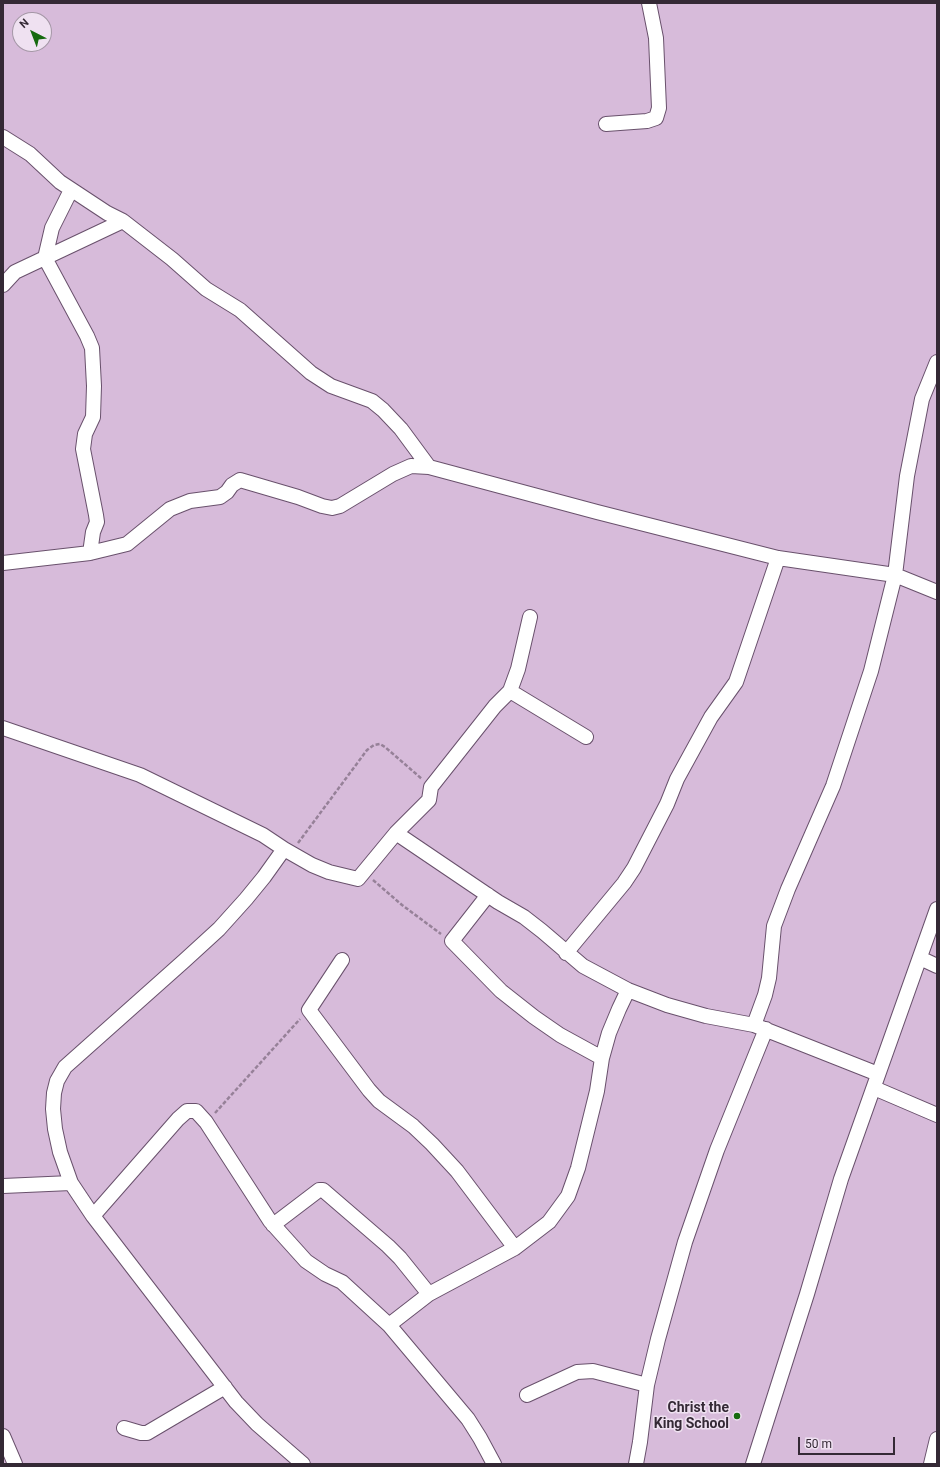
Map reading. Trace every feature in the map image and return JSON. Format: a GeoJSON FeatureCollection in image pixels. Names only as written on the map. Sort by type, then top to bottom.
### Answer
{"type":"FeatureCollection","features":[{"type":"Feature","properties":{"kind":"street"},"geometry":{"type":"LineString","coordinates":[[606,124],[647,121],[656,118],[659,108],[656,38],[649,3]]}},
{"type":"Feature","properties":{"kind":"street"},"geometry":{"type":"LineString","coordinates":[[3,137],[30,154],[60,182],[71,190],[106,213],[123,221],[172,259],[206,289],[240,310],[311,374],[331,386],[372,401],[401,429],[430,467]]}},
{"type":"Feature","properties":{"kind":"street"},"geometry":{"type":"LineString","coordinates":[[71,190],[52,228],[45,258],[92,348],[94,362],[93,417],[85,434],[83,448],[97,522],[93,532],[90,552]]}},
{"type":"Feature","properties":{"kind":"street"},"geometry":{"type":"LineString","coordinates":[[3,285],[16,272],[123,221]]}},
{"type":"Feature","properties":{"kind":"street"},"geometry":{"type":"LineString","coordinates":[[636,1464],[647,1385],[658,1339],[688,1235],[716,1150],[760,1027],[769,978],[774,926],[788,889],[833,786],[871,671],[895,575],[907,476],[922,399],[937,362]]}},
{"type":"Feature","properties":{"kind":"street"},"geometry":{"type":"LineString","coordinates":[[3,563],[90,552],[127,544],[170,508],[190,501],[220,497],[227,492],[232,485],[240,480],[332,508],[345,503],[393,474],[411,466],[430,467],[597,512],[778,558],[895,575],[937,592]]}},
{"type":"Feature","properties":{"kind":"street"},"geometry":{"type":"LineString","coordinates":[[566,953],[624,883],[634,868],[667,804],[677,779],[711,717],[736,682],[778,558]]}},
{"type":"Feature","properties":{"kind":"street"},"geometry":{"type":"LineString","coordinates":[[3,728],[140,775],[263,835],[287,851],[312,864],[329,872],[358,879],[396,833],[429,800],[431,788],[495,706],[510,691],[518,669],[530,617]]}},
{"type":"Feature","properties":{"kind":"street"},"geometry":{"type":"LineString","coordinates":[[510,691],[586,737]]}},
{"type":"Feature","properties":{"kind":"street"},"geometry":{"type":"LineString","coordinates":[[396,833],[488,895],[524,917],[583,966],[628,990],[667,1005],[706,1016],[760,1027],[878,1074]]}},
{"type":"Feature","properties":{"kind":"street"},"geometry":{"type":"LineString","coordinates":[[287,851],[219,929],[65,1067],[57,1081],[54,1093],[53,1110],[60,1152],[71,1183],[93,1216],[225,1387],[257,1424],[303,1464]]}},
{"type":"Feature","properties":{"kind":"street"},"geometry":{"type":"LineString","coordinates":[[488,895],[452,941],[501,991],[534,1017],[560,1035],[602,1058]]}},
{"type":"Feature","properties":{"kind":"street"},"geometry":{"type":"LineString","coordinates":[[753,1464],[808,1294],[841,1179],[937,909]]}},
{"type":"Feature","properties":{"kind":"street"},"geometry":{"type":"LineString","coordinates":[[920,958],[937,966]]}},
{"type":"Feature","properties":{"kind":"street"},"geometry":{"type":"LineString","coordinates":[[342,960],[309,1010],[369,1090],[379,1101],[413,1126],[457,1171],[515,1248]]}},
{"type":"Feature","properties":{"kind":"street"},"geometry":{"type":"LineString","coordinates":[[389,1325],[430,1294],[515,1248],[549,1222],[568,1196],[578,1168],[597,1091],[602,1058],[609,1033],[618,1009],[628,990]]}},
{"type":"Feature","properties":{"kind":"street"},"geometry":{"type":"LineString","coordinates":[[874,1088],[937,1115]]}},
{"type":"Feature","properties":{"kind":"street"},"geometry":{"type":"LineString","coordinates":[[93,1216],[178,1119],[187,1111],[196,1111],[206,1122],[273,1225],[310,1264],[325,1274],[342,1282],[389,1325],[468,1419],[494,1464]]}},
{"type":"Feature","properties":{"kind":"street"},"geometry":{"type":"LineString","coordinates":[[3,1186],[71,1183]]}},
{"type":"Feature","properties":{"kind":"street"},"geometry":{"type":"LineString","coordinates":[[273,1225],[318,1190],[323,1190],[388,1246],[430,1294]]}},
{"type":"Feature","properties":{"kind":"street"},"geometry":{"type":"LineString","coordinates":[[527,1395],[577,1372],[592,1371],[647,1385]]}},
{"type":"Feature","properties":{"kind":"street"},"geometry":{"type":"LineString","coordinates":[[124,1428],[141,1433],[147,1433],[225,1387]]}},
{"type":"Feature","properties":{"kind":"street"},"geometry":{"type":"LineString","coordinates":[[3,1436],[15,1464]]}},
{"type":"Feature","properties":{"kind":"street"},"geometry":{"type":"LineString","coordinates":[[931,1464],[937,1439]]}},
{"type":"Feature","properties":{"kind":"path"},"geometry":{"type":"LineString","coordinates":[[287,851],[368,750],[374,745],[380,744],[385,747],[431,788]]}},
{"type":"Feature","properties":{"kind":"path"},"geometry":{"type":"LineString","coordinates":[[358,879],[374,881],[402,906],[452,941]]}},
{"type":"Feature","properties":{"kind":"path"},"geometry":{"type":"LineString","coordinates":[[206,1122],[309,1010]]}},
{"type":"Feature","properties":{"kind":"place","name":"Christ the King School"},"geometry":{"type":"Point","coordinates":[737,1416]}}]}
